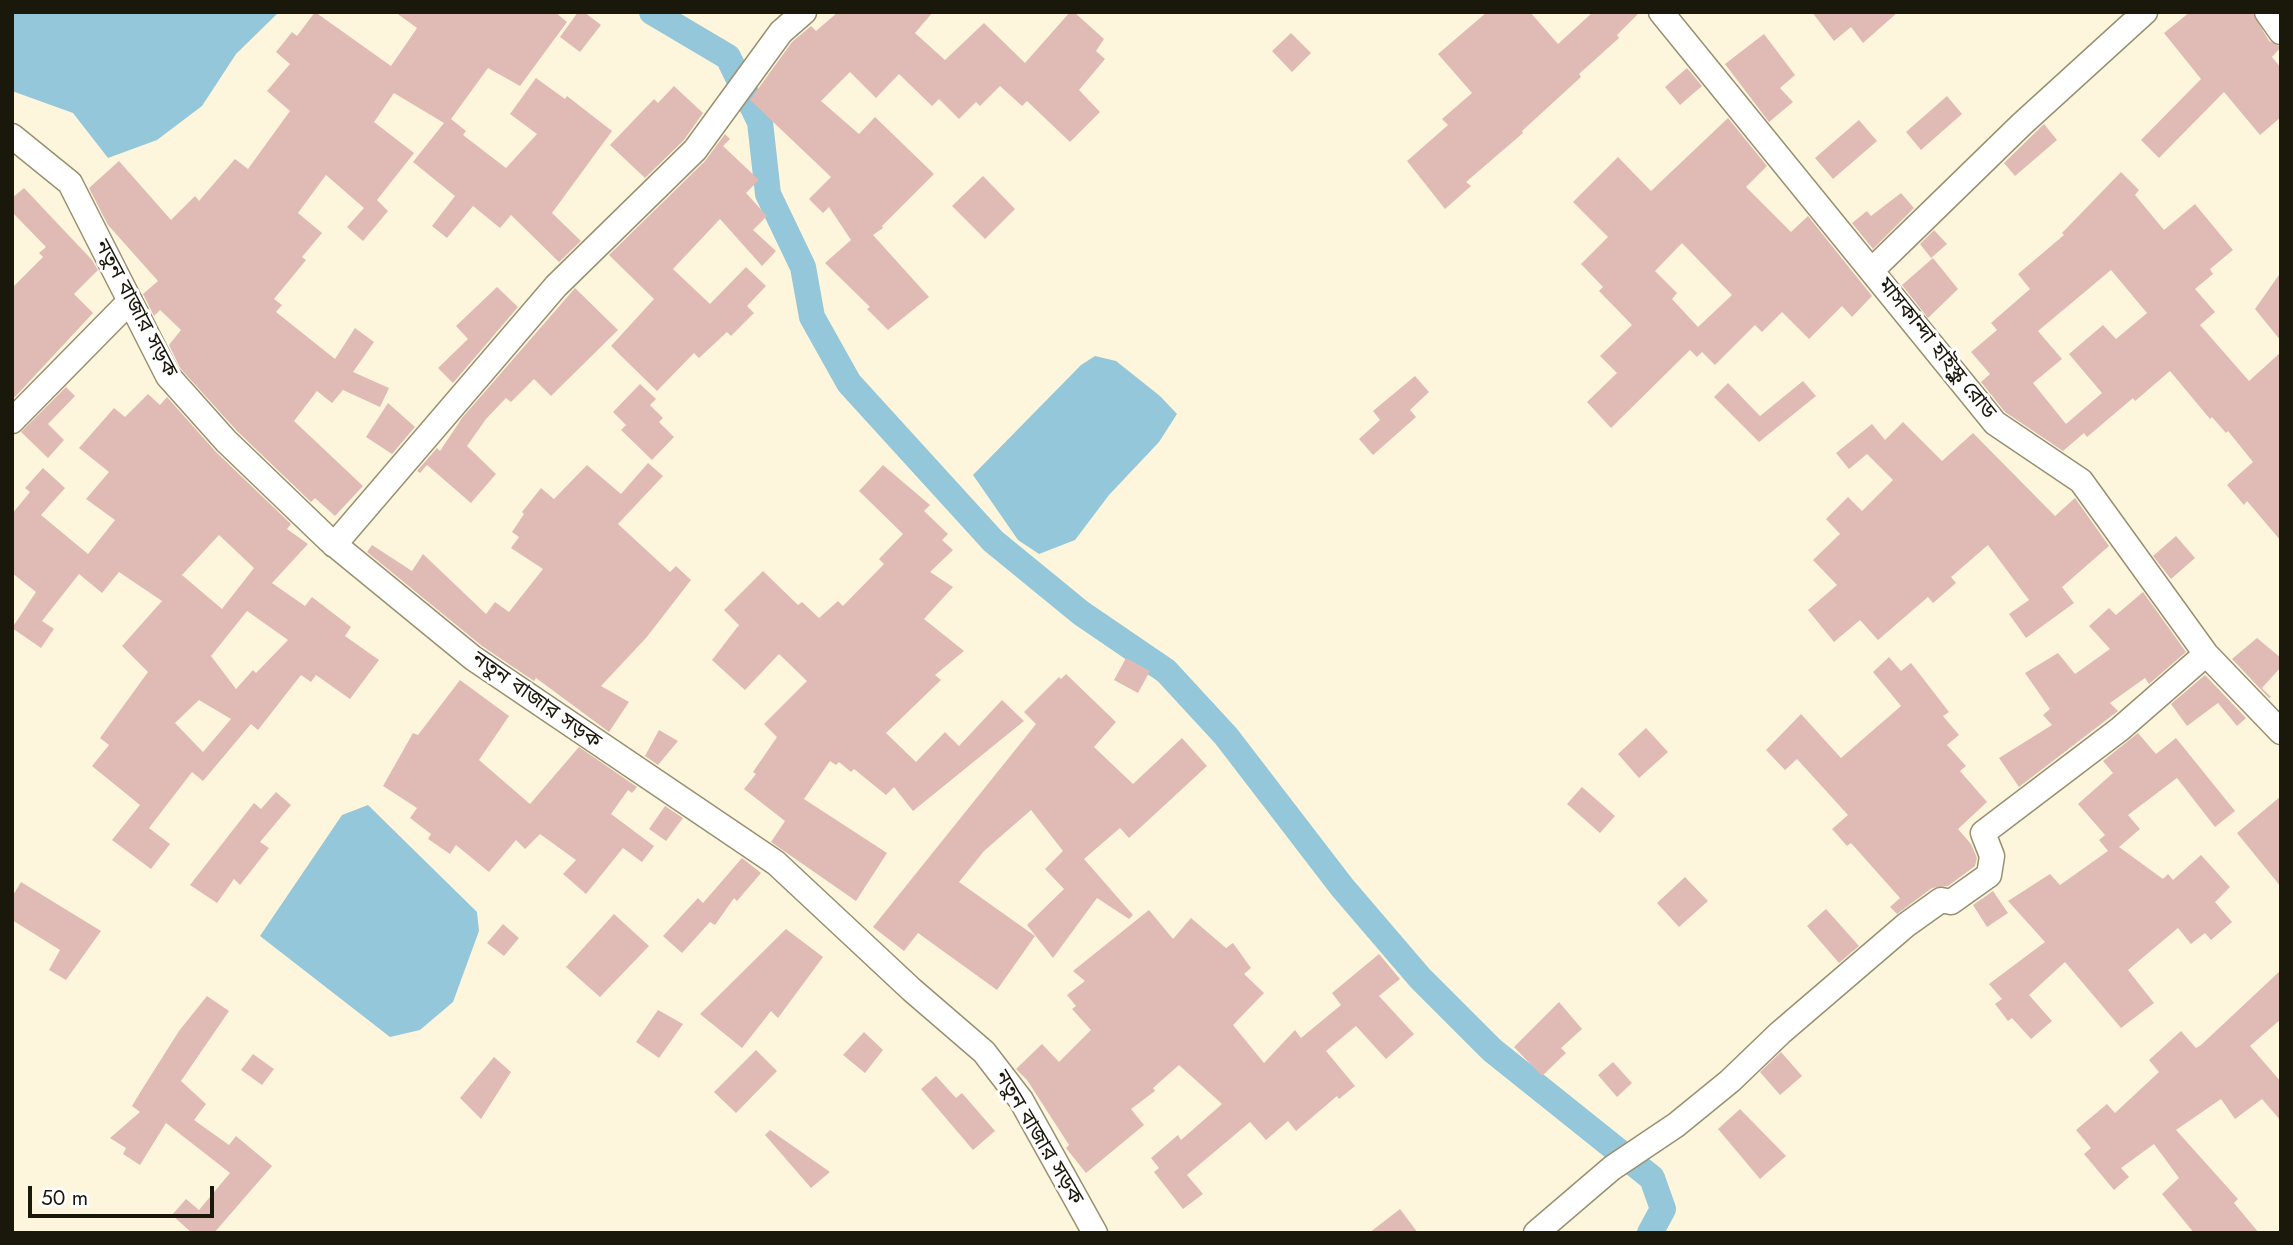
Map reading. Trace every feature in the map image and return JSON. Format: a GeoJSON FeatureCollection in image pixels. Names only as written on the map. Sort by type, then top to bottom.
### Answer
{"type":"FeatureCollection","features":[{"type":"Feature","properties":{"kind":"street"},"geometry":{"type":"LineString","coordinates":[[334,545],[556,286],[695,150],[781,32],[804,12]]}},
{"type":"Feature","properties":{"kind":"street","name":"মাসকান্দা হাইস্কুল রোড"},"geometry":{"type":"LineString","coordinates":[[1661,12],[1995,423],[2081,481],[2206,654],[2281,732]]}},
{"type":"Feature","properties":{"kind":"street"},"geometry":{"type":"LineString","coordinates":[[1872,270],[2022,124],[2145,12]]}},
{"type":"Feature","properties":{"kind":"street"},"geometry":{"type":"LineString","coordinates":[[2267,12],[2281,32]]}},
{"type":"Feature","properties":{"kind":"street","name":"নতুন বাজার সড়ক"},"geometry":{"type":"LineString","coordinates":[[12,136],[70,183],[168,376],[226,441],[334,545],[473,658],[776,863],[912,990],[984,1052],[1021,1100],[1095,1233]]}},
{"type":"Feature","properties":{"kind":"street"},"geometry":{"type":"LineString","coordinates":[[12,421],[130,301]]}},
{"type":"Feature","properties":{"kind":"street"},"geometry":{"type":"LineString","coordinates":[[1536,1233],[1612,1168],[1676,1125],[1730,1081],[1780,1032],[1906,925],[1941,900],[1951,902],[1989,875],[1992,856],[1983,833],[2120,729],[2206,654]]}},
{"type":"Feature","properties":{"kind":"water"},"geometry":{"type":"Polygon","coordinates":[[[12,12],[279,12],[236,54],[202,106],[157,140],[108,158],[73,113],[12,91],[12,12]]]}},
{"type":"Feature","properties":{"kind":"water"},"geometry":{"type":"Polygon","coordinates":[[[1095,356],[1116,361],[1160,396],[1177,414],[1159,442],[1109,495],[1075,540],[1039,554],[1018,540],[973,475],[1081,365],[1095,356]]]}},
{"type":"Feature","properties":{"kind":"water"},"geometry":{"type":"Polygon","coordinates":[[[368,805],[477,912],[479,931],[453,1002],[420,1030],[390,1037],[260,936],[342,815],[368,805]]]}},
{"type":"Feature","properties":{"kind":"building"},"geometry":{"type":"Polygon","coordinates":[[[315,12],[391,66],[417,28],[395,12],[555,12],[567,22],[520,86],[488,68],[451,119],[466,131],[463,135],[506,168],[537,134],[510,114],[536,78],[565,99],[567,96],[612,131],[552,213],[581,241],[559,262],[511,215],[500,228],[473,206],[447,238],[432,226],[455,196],[413,162],[444,123],[394,93],[374,122],[414,153],[377,200],[388,211],[363,241],[347,227],[364,208],[326,175],[298,213],[322,233],[302,257],[306,260],[274,299],[282,305],[276,312],[335,359],[355,328],[374,342],[353,372],[389,388],[380,407],[343,390],[332,403],[317,391],[294,421],[363,486],[335,516],[315,498],[311,502],[237,431],[180,368],[169,345],[181,330],[160,310],[154,316],[143,294],[158,281],[108,225],[89,188],[119,161],[171,220],[195,196],[199,201],[235,159],[248,169],[290,111],[267,91],[290,64],[276,52],[292,32],[297,36],[315,12]]]}},
{"type":"Feature","properties":{"kind":"building"},"geometry":{"type":"Polygon","coordinates":[[[578,12],[584,12],[601,25],[580,52],[560,37],[578,12]]]}},
{"type":"Feature","properties":{"kind":"building"},"geometry":{"type":"Polygon","coordinates":[[[838,12],[933,12],[915,33],[945,60],[984,23],[1025,63],[1070,12],[1074,12],[1104,39],[1096,51],[1105,59],[1079,90],[1100,112],[1070,142],[1027,101],[1022,106],[1000,86],[980,106],[976,102],[959,119],[939,99],[932,106],[899,74],[876,98],[850,72],[821,101],[859,134],[875,117],[934,174],[882,226],[883,228],[873,235],[929,297],[888,330],[867,309],[870,307],[825,263],[851,240],[829,207],[823,213],[809,199],[831,177],[750,100],[792,42],[811,26],[816,31],[838,12]]]}},
{"type":"Feature","properties":{"kind":"building"},"geometry":{"type":"Polygon","coordinates":[[[1487,12],[1530,12],[1558,44],[1593,12],[1640,12],[1617,35],[1619,38],[1579,74],[1581,77],[1522,131],[1523,133],[1466,182],[1471,186],[1445,209],[1407,161],[1448,125],[1442,119],[1472,93],[1438,54],[1487,12]]]}},
{"type":"Feature","properties":{"kind":"building"},"geometry":{"type":"Polygon","coordinates":[[[1812,12],[1898,12],[1863,43],[1851,27],[1834,41],[1812,12]]]}},
{"type":"Feature","properties":{"kind":"building"},"geometry":{"type":"Polygon","coordinates":[[[2190,12],[2252,12],[2269,41],[2281,47],[2272,57],[2281,68],[2281,117],[2260,135],[2224,92],[2159,158],[2141,140],[2201,79],[2164,33],[2190,12]]]}},
{"type":"Feature","properties":{"kind":"building"},"geometry":{"type":"Polygon","coordinates":[[[1291,33],[1311,53],[1292,72],[1272,51],[1291,33]]]}},
{"type":"Feature","properties":{"kind":"building"},"geometry":{"type":"Polygon","coordinates":[[[1764,34],[1795,75],[1780,88],[1793,102],[1769,122],[1725,64],[1764,34]]]}},
{"type":"Feature","properties":{"kind":"building"},"geometry":{"type":"Polygon","coordinates":[[[1687,68],[1702,86],[1680,105],[1665,87],[1687,68]]]}},
{"type":"Feature","properties":{"kind":"building"},"geometry":{"type":"Polygon","coordinates":[[[674,86],[703,113],[684,140],[645,178],[610,145],[654,99],[658,103],[674,86]]]}},
{"type":"Feature","properties":{"kind":"building"},"geometry":{"type":"Polygon","coordinates":[[[1947,96],[1962,114],[1921,150],[1906,132],[1947,96]]]}},
{"type":"Feature","properties":{"kind":"building"},"geometry":{"type":"Polygon","coordinates":[[[1728,118],[1767,166],[1746,187],[1791,232],[1808,216],[1872,296],[1852,317],[1842,306],[1809,339],[1782,312],[1762,332],[1755,325],[1715,365],[1702,352],[1697,357],[1690,350],[1611,428],[1587,402],[1617,373],[1600,356],[1632,325],[1599,291],[1603,287],[1581,264],[1608,237],[1573,202],[1618,157],[1651,191],[1728,118]],[[1682,243],[1655,271],[1677,293],[1672,299],[1698,327],[1732,295],[1682,243]]]}},
{"type":"Feature","properties":{"kind":"building"},"geometry":{"type":"Polygon","coordinates":[[[1859,120],[1877,141],[1833,179],[1815,158],[1859,120]]]}},
{"type":"Feature","properties":{"kind":"building"},"geometry":{"type":"Polygon","coordinates":[[[2044,124],[2057,140],[2015,176],[2004,163],[2044,124]]]}},
{"type":"Feature","properties":{"kind":"building"},"geometry":{"type":"Polygon","coordinates":[[[725,134],[730,139],[723,146],[759,180],[746,193],[767,216],[753,230],[776,251],[762,266],[720,219],[673,269],[710,304],[746,267],[766,286],[747,306],[754,313],[731,336],[727,332],[699,358],[694,353],[657,391],[611,346],[654,299],[609,255],[705,161],[725,134]]]}},
{"type":"Feature","properties":{"kind":"building"},"geometry":{"type":"Polygon","coordinates":[[[2121,172],[2139,190],[2135,195],[2164,230],[2195,204],[2233,250],[2210,269],[2213,274],[2195,289],[2215,312],[2200,325],[2249,381],[2281,352],[2281,541],[2247,501],[2244,505],[2227,485],[2253,462],[2228,431],[2226,433],[2212,417],[2210,419],[2170,371],[2087,437],[2084,433],[2063,451],[2005,412],[1981,382],[1990,374],[1971,352],[1997,330],[1991,323],[2030,289],[2018,274],[2064,235],[2062,233],[2121,172]],[[2111,270],[2038,331],[2062,359],[2033,383],[2066,424],[2102,393],[2069,354],[2103,325],[2116,339],[2147,313],[2111,270]]]}},
{"type":"Feature","properties":{"kind":"building"},"geometry":{"type":"Polygon","coordinates":[[[983,176],[1015,209],[985,239],[952,206],[983,176]]]}},
{"type":"Feature","properties":{"kind":"building"},"geometry":{"type":"Polygon","coordinates":[[[24,188],[92,260],[98,270],[74,294],[93,313],[13,399],[12,288],[43,257],[39,253],[46,247],[12,212],[12,198],[24,188]]]}},
{"type":"Feature","properties":{"kind":"building"},"geometry":{"type":"Polygon","coordinates":[[[1901,193],[1914,208],[1873,249],[1852,223],[1867,211],[1871,216],[1901,193]]]}},
{"type":"Feature","properties":{"kind":"building"},"geometry":{"type":"Polygon","coordinates":[[[1934,230],[1947,244],[1931,258],[1920,244],[1934,230]]]}},
{"type":"Feature","properties":{"kind":"building"},"geometry":{"type":"Polygon","coordinates":[[[1933,258],[1958,289],[1928,318],[1902,285],[1933,258]]]}},
{"type":"Feature","properties":{"kind":"building"},"geometry":{"type":"Polygon","coordinates":[[[2281,272],[2281,341],[2255,309],[2281,272]]]}},
{"type":"Feature","properties":{"kind":"building"},"geometry":{"type":"Polygon","coordinates":[[[497,287],[518,307],[453,383],[438,368],[468,339],[456,326],[497,287]]]}},
{"type":"Feature","properties":{"kind":"building"},"geometry":{"type":"Polygon","coordinates":[[[575,288],[618,330],[551,396],[534,379],[511,402],[506,398],[486,419],[467,446],[496,474],[471,503],[427,465],[420,473],[417,471],[437,448],[440,451],[462,418],[575,288]]]}},
{"type":"Feature","properties":{"kind":"building"},"geometry":{"type":"Polygon","coordinates":[[[1415,376],[1429,392],[1410,410],[1416,417],[1373,455],[1359,439],[1380,420],[1373,411],[1415,376]]]}},
{"type":"Feature","properties":{"kind":"building"},"geometry":{"type":"Polygon","coordinates":[[[1803,381],[1816,396],[1759,442],[1714,397],[1728,383],[1760,416],[1803,381]]]}},
{"type":"Feature","properties":{"kind":"building"},"geometry":{"type":"Polygon","coordinates":[[[640,384],[656,399],[650,405],[663,418],[659,422],[674,437],[652,460],[621,430],[626,425],[613,412],[640,384]]]}},
{"type":"Feature","properties":{"kind":"building"},"geometry":{"type":"Polygon","coordinates":[[[66,387],[75,396],[48,424],[64,440],[48,458],[21,432],[66,387]]]}},
{"type":"Feature","properties":{"kind":"building"},"geometry":{"type":"Polygon","coordinates":[[[148,394],[160,405],[167,397],[216,452],[291,524],[287,529],[308,544],[272,583],[305,606],[312,597],[351,627],[345,636],[379,660],[350,699],[316,675],[311,682],[301,675],[258,730],[251,724],[203,781],[192,772],[149,828],[170,844],[151,869],[112,840],[140,805],[92,766],[109,745],[100,738],[148,672],[122,646],[162,601],[119,572],[102,593],[79,574],[42,621],[54,629],[41,648],[12,628],[36,592],[12,573],[12,514],[30,492],[25,488],[43,468],[65,488],[41,515],[88,554],[115,520],[86,499],[109,472],[79,448],[114,408],[125,417],[148,394]],[[219,535],[182,575],[222,609],[254,568],[219,535]],[[247,611],[211,656],[236,689],[253,670],[256,673],[288,640],[247,611]],[[199,700],[175,723],[203,752],[231,719],[199,700]]]}},
{"type":"Feature","properties":{"kind":"building"},"geometry":{"type":"Polygon","coordinates":[[[388,403],[415,427],[392,454],[366,437],[388,403]]]}},
{"type":"Feature","properties":{"kind":"building"},"geometry":{"type":"Polygon","coordinates":[[[1903,422],[1942,461],[1973,433],[2055,516],[2075,498],[2109,546],[2062,587],[2074,603],[2026,638],[2009,614],[2029,600],[1988,545],[1951,577],[1956,583],[1933,603],[1928,597],[1878,640],[1860,620],[1834,642],[1808,610],[1837,585],[1813,560],[1840,534],[1826,519],[1848,497],[1862,511],[1893,480],[1867,454],[1849,469],[1836,453],[1872,424],[1885,440],[1903,422]]]}},
{"type":"Feature","properties":{"kind":"building"},"geometry":{"type":"Polygon","coordinates":[[[648,463],[663,476],[618,524],[670,572],[676,566],[691,580],[646,638],[601,686],[629,702],[609,732],[536,678],[534,681],[482,646],[367,552],[372,545],[412,571],[423,554],[486,614],[495,602],[509,612],[543,569],[511,548],[519,537],[512,532],[524,514],[522,512],[541,488],[554,499],[587,465],[621,494],[648,463]]]}},
{"type":"Feature","properties":{"kind":"building"},"geometry":{"type":"Polygon","coordinates":[[[883,465],[930,505],[924,511],[948,534],[942,540],[953,550],[930,572],[953,587],[924,619],[964,651],[935,675],[941,680],[886,733],[916,762],[945,732],[959,746],[1002,700],[1024,721],[913,811],[894,787],[886,795],[854,769],[851,772],[839,762],[836,765],[830,761],[804,799],[887,853],[856,901],[771,842],[785,821],[744,789],[777,737],[764,724],[807,681],[779,654],[745,690],[712,660],[739,625],[724,610],[763,571],[798,605],[802,602],[819,618],[838,601],[843,606],[884,564],[879,559],[903,534],[859,491],[883,465]]]}},
{"type":"Feature","properties":{"kind":"building"},"geometry":{"type":"Polygon","coordinates":[[[2176,536],[2195,558],[2171,579],[2153,556],[2176,536]]]}},
{"type":"Feature","properties":{"kind":"building"},"geometry":{"type":"Polygon","coordinates":[[[2143,592],[2186,652],[2149,684],[2145,678],[2110,703],[2118,711],[2019,787],[1999,758],[2052,725],[2043,715],[2050,709],[2025,673],[2058,653],[2075,674],[2110,649],[2089,626],[2109,608],[2116,615],[2143,592]]]}},
{"type":"Feature","properties":{"kind":"building"},"geometry":{"type":"Polygon","coordinates":[[[2257,638],[2281,658],[2281,667],[2262,688],[2271,697],[2269,698],[2232,659],[2257,638]]]}},
{"type":"Feature","properties":{"kind":"building"},"geometry":{"type":"Polygon","coordinates":[[[1889,657],[1901,671],[1911,663],[1949,712],[1943,716],[1959,735],[1947,745],[1966,766],[1960,771],[1987,802],[1958,829],[1971,844],[1977,858],[1975,866],[1948,886],[1932,888],[1897,914],[1890,907],[1900,898],[1851,843],[1847,846],[1832,829],[1848,815],[1797,759],[1785,770],[1766,750],[1801,714],[1841,758],[1901,706],[1873,672],[1889,657]]]}},
{"type":"Feature","properties":{"kind":"building"},"geometry":{"type":"Polygon","coordinates":[[[1126,658],[1150,671],[1138,693],[1114,680],[1126,658]]]}},
{"type":"Feature","properties":{"kind":"building"},"geometry":{"type":"Polygon","coordinates":[[[1066,674],[1116,722],[1094,747],[1133,784],[1182,738],[1207,766],[1129,838],[1120,828],[1084,859],[1133,915],[1129,919],[1097,898],[1053,958],[1027,925],[1064,889],[1045,869],[1063,851],[1031,810],[984,851],[959,882],[1035,936],[997,990],[918,933],[904,951],[873,927],[1036,724],[1024,712],[1059,677],[1061,679],[1066,674]]]}},
{"type":"Feature","properties":{"kind":"building"},"geometry":{"type":"Polygon","coordinates":[[[2205,675],[2246,718],[2237,726],[2218,703],[2187,726],[2171,704],[2205,675]]]}},
{"type":"Feature","properties":{"kind":"building"},"geometry":{"type":"Polygon","coordinates":[[[460,680],[509,716],[479,760],[530,804],[579,747],[637,787],[632,793],[628,790],[611,814],[654,846],[642,862],[623,848],[586,894],[563,874],[576,860],[540,834],[525,849],[516,840],[489,872],[456,845],[450,854],[428,839],[431,834],[410,818],[417,808],[383,786],[413,733],[418,735],[460,680]]]}},
{"type":"Feature","properties":{"kind":"building"},"geometry":{"type":"Polygon","coordinates":[[[1646,728],[1668,752],[1639,778],[1618,754],[1646,728]]]}},
{"type":"Feature","properties":{"kind":"building"},"geometry":{"type":"Polygon","coordinates":[[[659,730],[678,741],[658,765],[645,756],[659,730]]]}},
{"type":"Feature","properties":{"kind":"building"},"geometry":{"type":"Polygon","coordinates":[[[2138,733],[2156,754],[2176,738],[2235,811],[2215,827],[2177,778],[2128,815],[2140,829],[2119,847],[2163,879],[2168,874],[2173,880],[2201,855],[2230,887],[2215,902],[2232,922],[2211,940],[2205,933],[2191,944],[2178,928],[2128,970],[2154,1003],[2121,1028],[2065,962],[2029,995],[2052,1021],[2031,1039],[2012,1018],[2008,1021],[1995,1004],[2002,999],[1989,984],[2045,942],[2008,901],[2050,874],[2060,885],[2108,851],[2099,840],[2105,835],[2078,804],[2113,773],[2103,761],[2138,733]]]}},
{"type":"Feature","properties":{"kind":"building"},"geometry":{"type":"Polygon","coordinates":[[[1582,787],[1615,816],[1600,833],[1567,804],[1582,787]]]}},
{"type":"Feature","properties":{"kind":"building"},"geometry":{"type":"Polygon","coordinates":[[[276,792],[291,805],[260,842],[269,848],[240,885],[234,879],[217,903],[190,885],[254,803],[261,809],[276,792]]]}},
{"type":"Feature","properties":{"kind":"building"},"geometry":{"type":"Polygon","coordinates":[[[2281,796],[2281,887],[2237,833],[2281,796]]]}},
{"type":"Feature","properties":{"kind":"building"},"geometry":{"type":"Polygon","coordinates":[[[665,806],[683,818],[666,841],[649,829],[665,806]]]}},
{"type":"Feature","properties":{"kind":"building"},"geometry":{"type":"Polygon","coordinates":[[[742,858],[761,873],[737,901],[734,898],[715,925],[710,922],[682,953],[663,936],[698,898],[703,903],[742,858]]]}},
{"type":"Feature","properties":{"kind":"building"},"geometry":{"type":"Polygon","coordinates":[[[1685,877],[1708,901],[1679,927],[1657,903],[1685,877]]]}},
{"type":"Feature","properties":{"kind":"building"},"geometry":{"type":"Polygon","coordinates":[[[21,882],[101,931],[66,980],[49,970],[60,950],[12,920],[12,897],[21,882]]]}},
{"type":"Feature","properties":{"kind":"building"},"geometry":{"type":"Polygon","coordinates":[[[1993,891],[2008,913],[1987,927],[1973,905],[1993,891]]]}},
{"type":"Feature","properties":{"kind":"building"},"geometry":{"type":"Polygon","coordinates":[[[1826,909],[1859,946],[1839,963],[1807,926],[1826,909]]]}},
{"type":"Feature","properties":{"kind":"building"},"geometry":{"type":"Polygon","coordinates":[[[1149,910],[1173,939],[1191,918],[1226,948],[1233,943],[1251,968],[1244,974],[1264,993],[1233,1025],[1264,1063],[1295,1030],[1301,1038],[1341,1005],[1332,993],[1379,954],[1400,979],[1379,996],[1414,1034],[1386,1059],[1356,1026],[1326,1051],[1355,1086],[1339,1099],[1337,1096],[1296,1131],[1288,1121],[1266,1140],[1250,1122],[1187,1175],[1203,1194],[1183,1209],[1154,1172],[1159,1168],[1151,1158],[1178,1135],[1181,1140],[1222,1104],[1179,1065],[1153,1088],[1155,1091],[1131,1109],[1144,1125],[1086,1173],[1066,1148],[1069,1145],[1027,1080],[1016,1069],[1042,1044],[1059,1062],[1091,1030],[1072,1009],[1076,1006],[1067,995],[1085,981],[1073,971],[1149,910]]]}},
{"type":"Feature","properties":{"kind":"building"},"geometry":{"type":"Polygon","coordinates":[[[614,914],[649,946],[600,997],[566,967],[614,914]]]}},
{"type":"Feature","properties":{"kind":"building"},"geometry":{"type":"Polygon","coordinates":[[[503,924],[519,938],[504,956],[487,943],[503,924]]]}},
{"type":"Feature","properties":{"kind":"building"},"geometry":{"type":"Polygon","coordinates":[[[786,929],[823,957],[778,1018],[771,1011],[742,1048],[700,1014],[786,929]]]}},
{"type":"Feature","properties":{"kind":"building"},"geometry":{"type":"Polygon","coordinates":[[[2281,970],[2281,1019],[2250,1046],[2281,1082],[2281,1121],[2262,1099],[2235,1119],[2221,1099],[2176,1130],[2238,1199],[2234,1203],[2259,1233],[2194,1233],[2162,1194],[2179,1178],[2154,1144],[2121,1168],[2129,1177],[2114,1190],[2084,1154],[2091,1148],[2076,1130],[2107,1104],[2115,1113],[2159,1072],[2149,1060],[2181,1031],[2196,1048],[2201,1045],[2281,970]]]}},
{"type":"Feature","properties":{"kind":"building"},"geometry":{"type":"Polygon","coordinates":[[[207,996],[229,1011],[181,1081],[206,1104],[194,1120],[229,1145],[236,1136],[272,1166],[214,1233],[192,1233],[172,1215],[186,1199],[199,1210],[230,1173],[166,1123],[140,1165],[123,1154],[126,1148],[110,1138],[140,1112],[132,1106],[179,1031],[207,996]]]}},
{"type":"Feature","properties":{"kind":"building"},"geometry":{"type":"Polygon","coordinates":[[[1559,1002],[1582,1029],[1561,1048],[1566,1053],[1542,1076],[1514,1047],[1559,1002]]]}},
{"type":"Feature","properties":{"kind":"building"},"geometry":{"type":"Polygon","coordinates":[[[658,1010],[683,1024],[659,1058],[636,1042],[658,1010]]]}},
{"type":"Feature","properties":{"kind":"building"},"geometry":{"type":"Polygon","coordinates":[[[864,1032],[883,1050],[865,1073],[843,1055],[864,1032]]]}},
{"type":"Feature","properties":{"kind":"building"},"geometry":{"type":"Polygon","coordinates":[[[756,1050],[777,1071],[736,1113],[714,1092],[756,1050]]]}},
{"type":"Feature","properties":{"kind":"building"},"geometry":{"type":"Polygon","coordinates":[[[1781,1052],[1802,1076],[1780,1095],[1760,1072],[1781,1052]]]}},
{"type":"Feature","properties":{"kind":"building"},"geometry":{"type":"Polygon","coordinates":[[[253,1054],[274,1069],[262,1085],[241,1070],[253,1054]]]}},
{"type":"Feature","properties":{"kind":"building"},"geometry":{"type":"Polygon","coordinates":[[[494,1057],[511,1072],[481,1119],[460,1098],[494,1057]]]}},
{"type":"Feature","properties":{"kind":"building"},"geometry":{"type":"Polygon","coordinates":[[[1613,1062],[1632,1083],[1617,1097],[1598,1075],[1613,1062]]]}},
{"type":"Feature","properties":{"kind":"building"},"geometry":{"type":"Polygon","coordinates":[[[936,1076],[956,1098],[962,1093],[995,1131],[973,1150],[921,1089],[936,1076]]]}},
{"type":"Feature","properties":{"kind":"building"},"geometry":{"type":"Polygon","coordinates":[[[1740,1109],[1786,1156],[1760,1179],[1718,1129],[1740,1109]]]}},
{"type":"Feature","properties":{"kind":"building"},"geometry":{"type":"Polygon","coordinates":[[[770,1130],[830,1172],[811,1188],[765,1135],[770,1130]]]}},
{"type":"Feature","properties":{"kind":"building"},"geometry":{"type":"Polygon","coordinates":[[[1400,1209],[1418,1233],[1369,1233],[1400,1209]]]}},
{"type":"Feature","properties":{"kind":"waterway"},"geometry":{"type":"LineString","coordinates":[[652,12],[728,57],[760,122],[768,194],[803,267],[812,317],[849,383],[993,541],[1081,613],[1166,671],[1226,736],[1342,887],[1420,978],[1492,1050],[1652,1178],[1663,1209],[1650,1233]]}}]}
